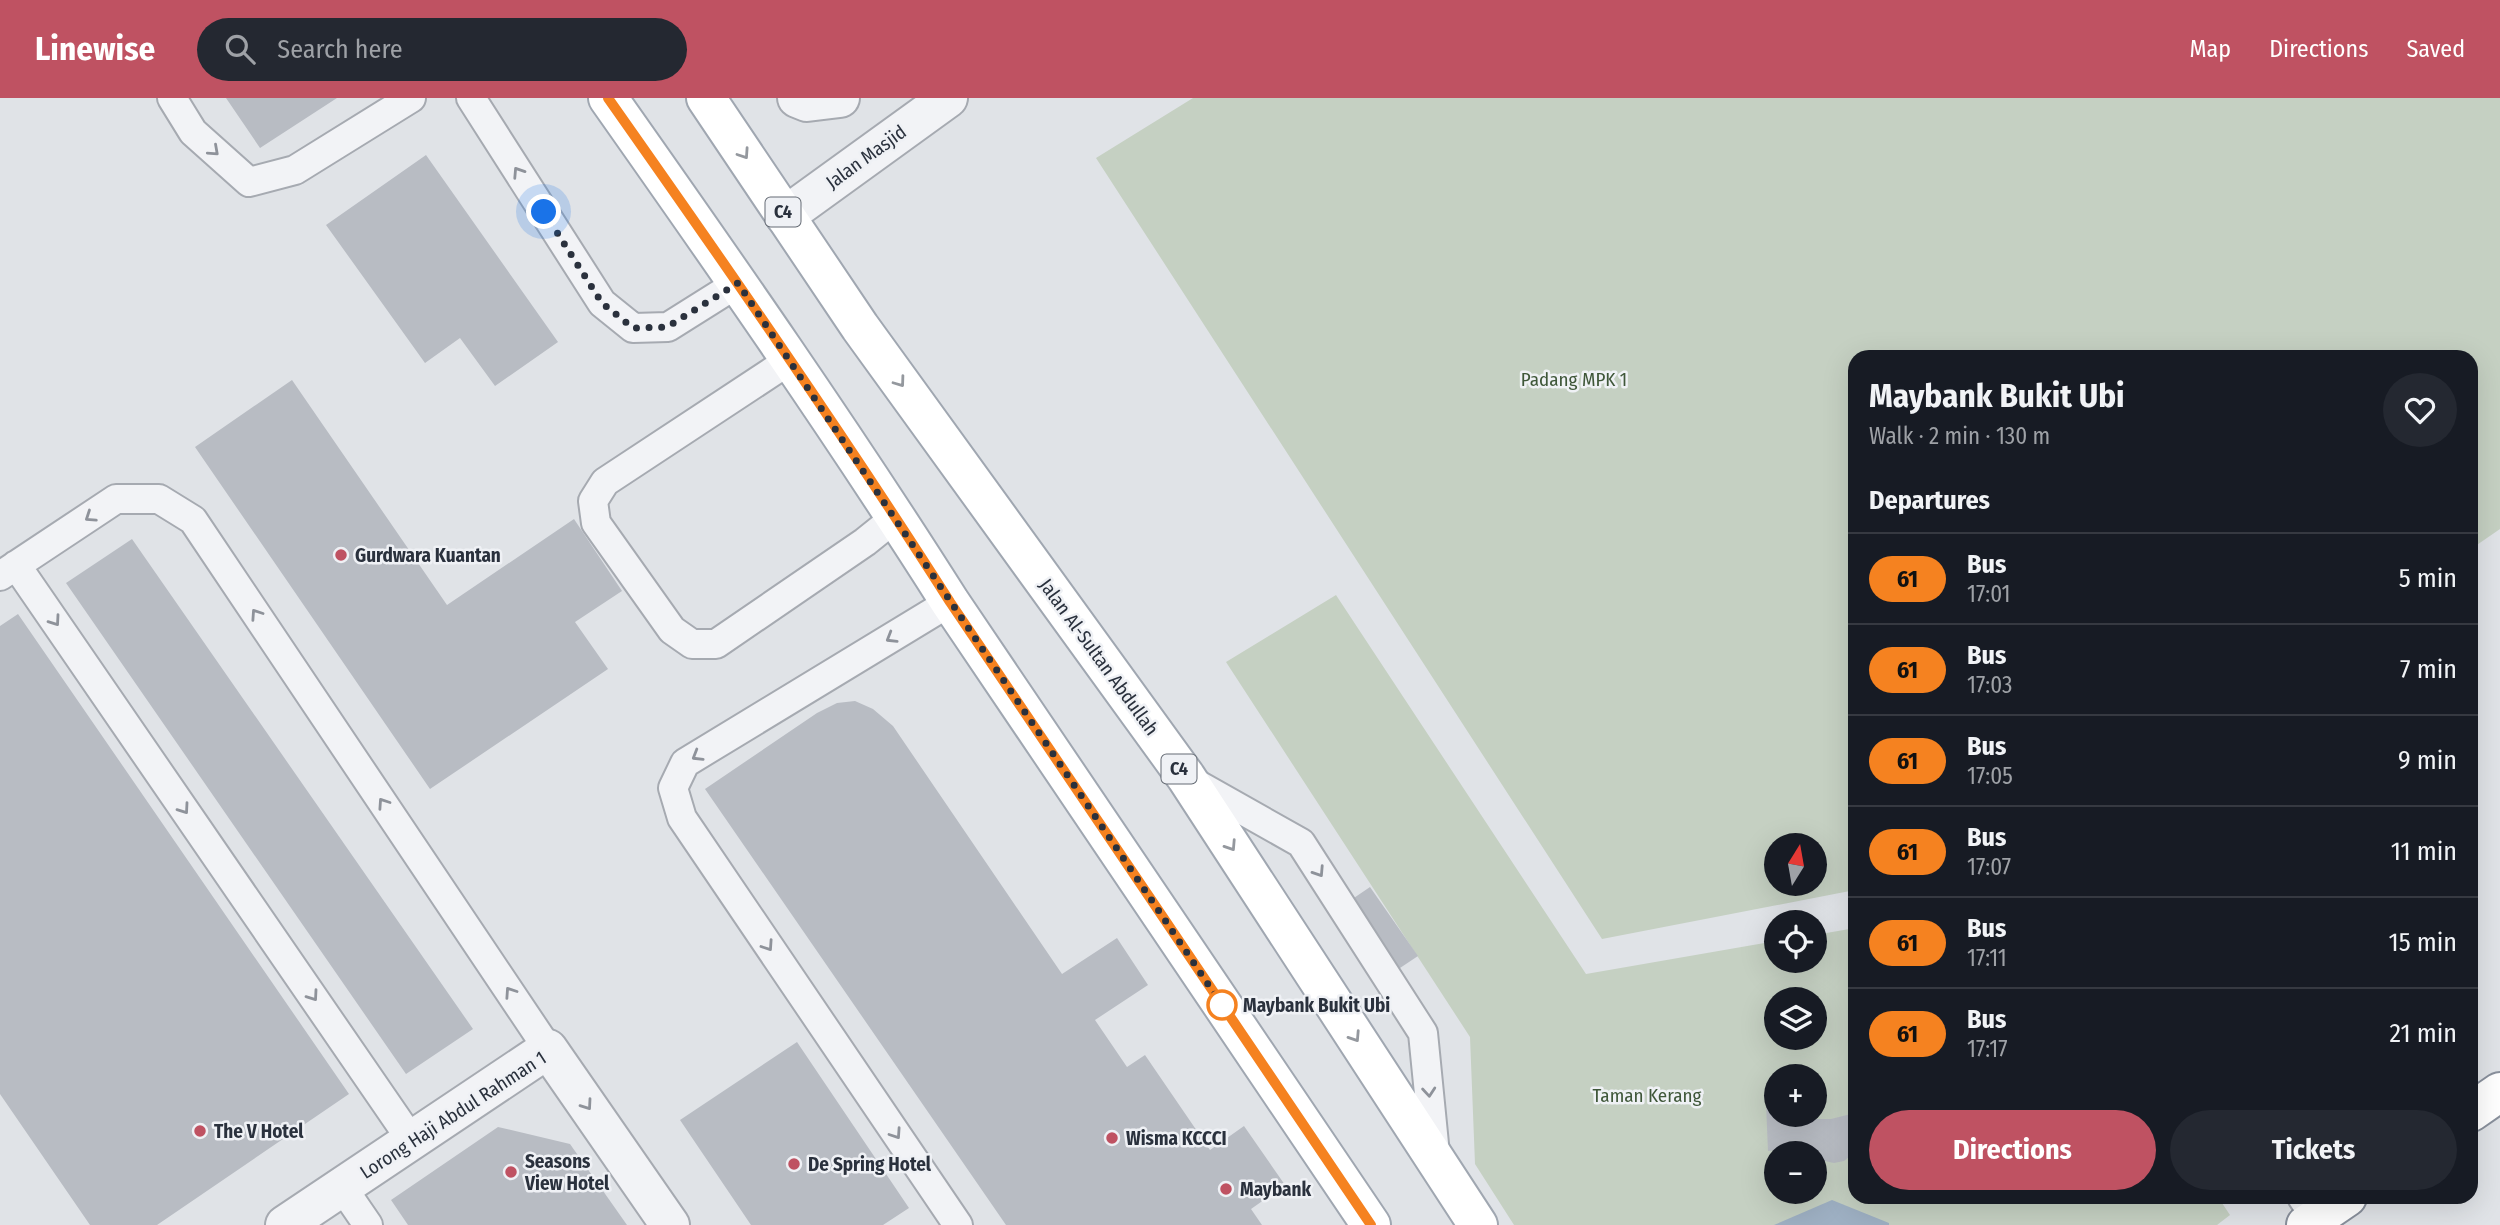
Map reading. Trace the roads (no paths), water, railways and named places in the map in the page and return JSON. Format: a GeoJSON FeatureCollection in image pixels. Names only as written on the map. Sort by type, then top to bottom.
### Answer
{"type":"FeatureCollection","features":[{"type":"Feature","properties":{"kind":"main road"},"geometry":{"type":"LineString","coordinates":[[608,98],[738,283],[1371,1225]]}},
{"type":"Feature","properties":{"kind":"main road","name":"Jalan Al-Sultan Abdullah"},"geometry":{"type":"LineString","coordinates":[[705,98],[860,327],[1186,777],[1478,1225]]}},
{"type":"Feature","properties":{"kind":"main road"},"geometry":{"type":"LineString","coordinates":[[2478,1107],[2500,1092]]}},
{"type":"Feature","properties":{"kind":"street"},"geometry":{"type":"LineString","coordinates":[[797,98],[807,102],[840,98]]}},
{"type":"Feature","properties":{"kind":"street","name":"Jalan Masjid"},"geometry":{"type":"LineString","coordinates":[[785,216],[948,98]]}},
{"type":"Feature","properties":{"kind":"street","name":"Lorong Haji Abdul Rahman 1"},"geometry":{"type":"LineString","coordinates":[[285,1225],[548,1049],[670,1225]]}},
{"type":"Feature","properties":{"kind":"lane"},"geometry":{"type":"LineString","coordinates":[[172,98],[194,132],[249,182],[295,170],[411,98]]}},
{"type":"Feature","properties":{"kind":"lane"},"geometry":{"type":"LineString","coordinates":[[471,98],[602,303],[633,328],[667,327],[738,283]]}},
{"type":"Feature","properties":{"kind":"lane"},"geometry":{"type":"LineString","coordinates":[[790,360],[605,482],[593,500],[596,523],[672,630],[692,644],[716,644],[865,542],[896,517]]}},
{"type":"Feature","properties":{"kind":"lane"},"geometry":{"type":"LineString","coordinates":[[412,1141],[8,570],[116,499],[159,499],[193,520],[548,1049]]}},
{"type":"Feature","properties":{"kind":"lane"},"geometry":{"type":"LineString","coordinates":[[950,602],[685,763],[673,788],[682,818],[958,1225]]}},
{"type":"Feature","properties":{"kind":"lane"},"geometry":{"type":"LineString","coordinates":[[1186,777],[1301,843],[1423,1032],[1435,1159]]}},
{"type":"Feature","properties":{"kind":"lane"},"geometry":{"type":"LineString","coordinates":[[342,1187],[368,1225]]}},
{"type":"Feature","properties":{"kind":"water"},"geometry":{"type":"Polygon","coordinates":[[[1832,1200],[1889,1225],[1774,1225],[1832,1200]]]}},
{"type":"Feature","properties":{"kind":"place","name":"Gurdwara Kuantan"},"geometry":{"type":"Point","coordinates":[341,555]}},
{"type":"Feature","properties":{"kind":"place","name":"Maybank Bukit Ubi"},"geometry":{"type":"Point","coordinates":[1222,1005]}},
{"type":"Feature","properties":{"kind":"place","name":"The V Hotel"},"geometry":{"type":"Point","coordinates":[200,1131]}},
{"type":"Feature","properties":{"kind":"place","name":"Wisma KCCCI"},"geometry":{"type":"Point","coordinates":[1112,1138]}},
{"type":"Feature","properties":{"kind":"place","name":"De Spring Hotel"},"geometry":{"type":"Point","coordinates":[794,1164]}},
{"type":"Feature","properties":{"kind":"place","name":"Seasons View Hotel"},"geometry":{"type":"Point","coordinates":[511,1172]}},
{"type":"Feature","properties":{"kind":"place","name":"Maybank"},"geometry":{"type":"Point","coordinates":[1226,1189]}},
{"type":"Feature","properties":{"kind":"park label","name":"Padang MPK 1"},"geometry":{"type":"Point","coordinates":[1574,379]}},
{"type":"Feature","properties":{"kind":"park label","name":"Taman Kerang"},"geometry":{"type":"Point","coordinates":[1647,1095]}}]}
